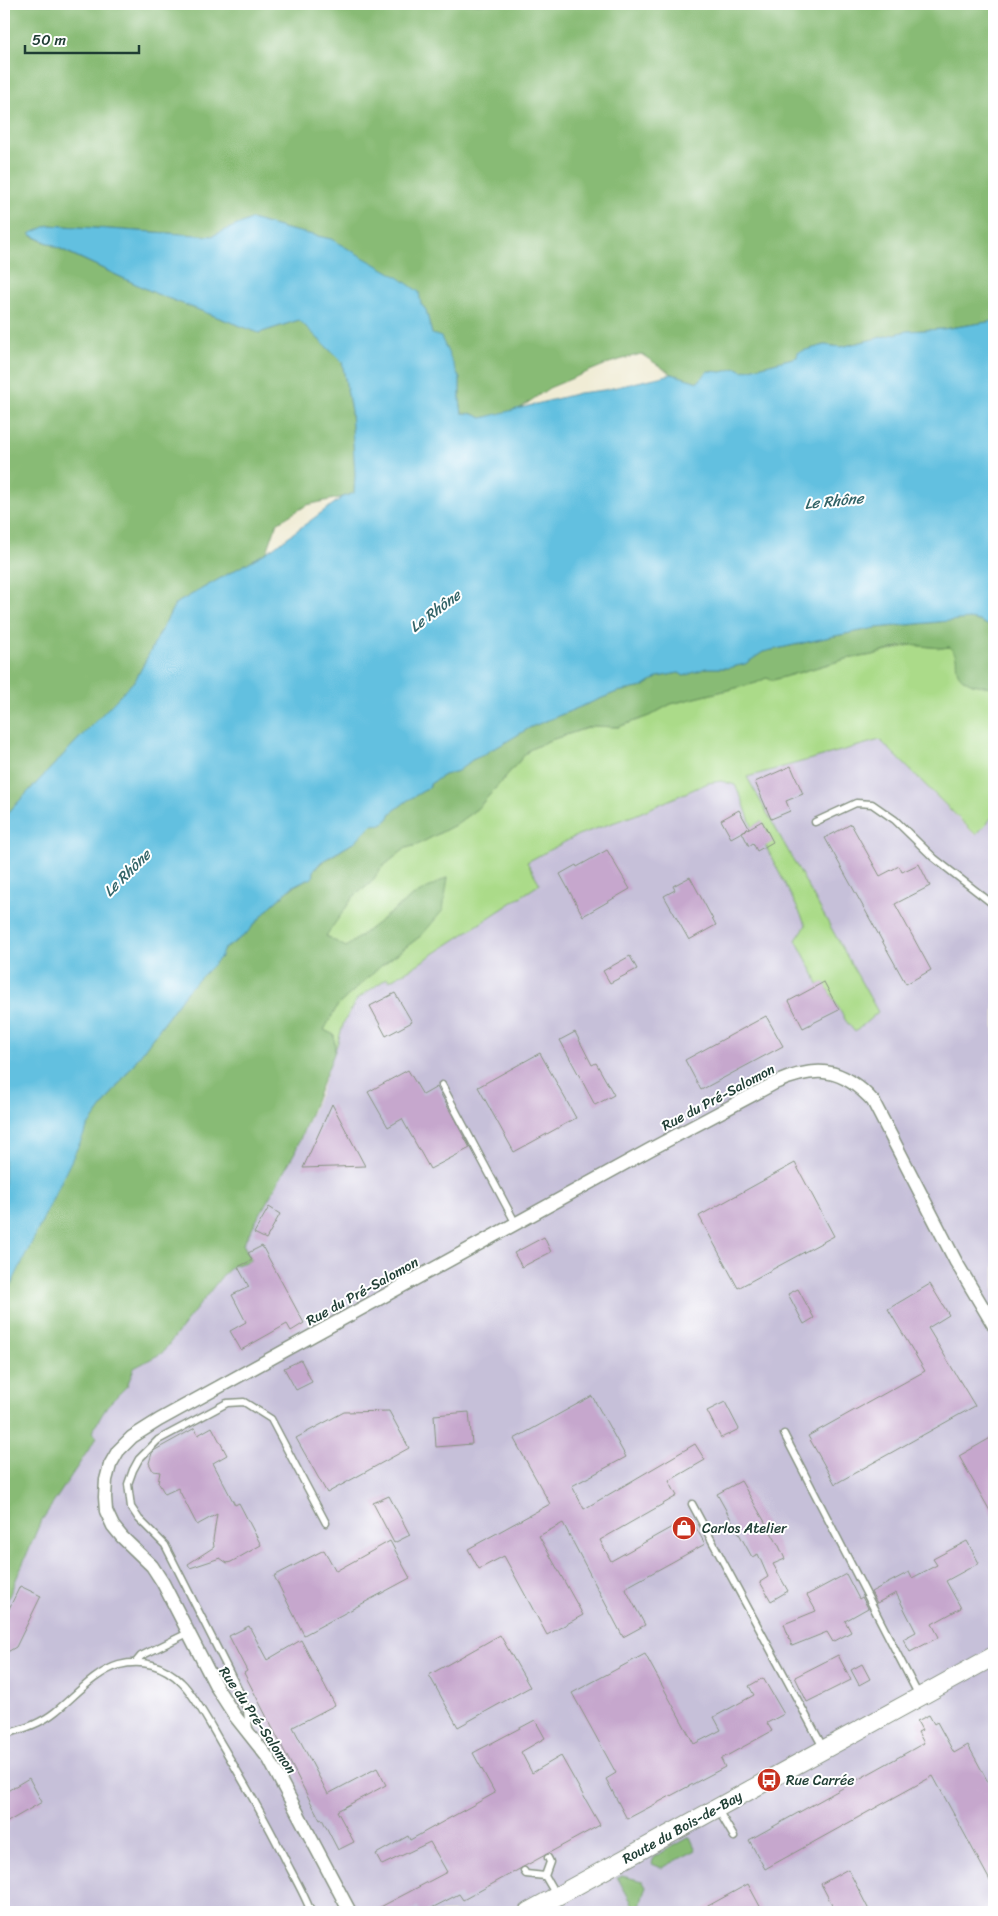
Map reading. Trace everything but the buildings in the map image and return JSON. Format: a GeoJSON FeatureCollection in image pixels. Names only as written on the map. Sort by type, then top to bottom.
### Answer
{"type":"FeatureCollection","features":[{"type":"Feature","properties":{"kind":"main road","name":"Route du Bois-de-Bay"},"geometry":{"type":"LineString","coordinates":[[528,1912],[994,1656]]}},
{"type":"Feature","properties":{"kind":"street","name":"Rue du Pré-Salomon"},"geometry":{"type":"LineString","coordinates":[[350,1912],[268,1759],[235,1716],[217,1688],[163,1583],[152,1566],[113,1526],[106,1511],[106,1480],[110,1465],[118,1451],[132,1437],[159,1420],[775,1083],[789,1077],[811,1072],[830,1073],[851,1080],[873,1101],[956,1262],[994,1326]]}},
{"type":"Feature","properties":{"kind":"lane"},"geometry":{"type":"LineString","coordinates":[[815,822],[856,803],[872,804],[895,820],[934,858],[994,905]]}},
{"type":"Feature","properties":{"kind":"lane"},"geometry":{"type":"LineString","coordinates":[[442,1084],[516,1224]]}},
{"type":"Feature","properties":{"kind":"lane"},"geometry":{"type":"LineString","coordinates":[[249,1733],[247,1710],[241,1695],[165,1545],[139,1519],[131,1507],[128,1496],[128,1484],[133,1470],[151,1446],[228,1403],[244,1402],[271,1419],[326,1523]]}},
{"type":"Feature","properties":{"kind":"lane"},"geometry":{"type":"LineString","coordinates":[[784,1434],[920,1697]]}},
{"type":"Feature","properties":{"kind":"lane"},"geometry":{"type":"LineString","coordinates":[[692,1504],[824,1750]]}},
{"type":"Feature","properties":{"kind":"lane"},"geometry":{"type":"LineString","coordinates":[[136,1662],[141,1656],[188,1633]]}},
{"type":"Feature","properties":{"kind":"lane"},"geometry":{"type":"LineString","coordinates":[[4,1734],[25,1730],[55,1712],[93,1679],[117,1666],[136,1662],[162,1668],[182,1683],[221,1742],[269,1827],[305,1896],[311,1912]]}},
{"type":"Feature","properties":{"kind":"lane"},"geometry":{"type":"LineString","coordinates":[[717,1808],[734,1837]]}},
{"type":"Feature","properties":{"kind":"lane"},"geometry":{"type":"LineString","coordinates":[[548,1858],[550,1862],[545,1876],[556,1896]]}},
{"type":"Feature","properties":{"kind":"lane"},"geometry":{"type":"LineString","coordinates":[[524,1871],[526,1874],[545,1876]]}},
{"type":"Feature","properties":{"kind":"shaded area"},"geometry":{"type":"Polygon","coordinates":[[[880,740],[975,835],[994,815],[994,1912],[4,1912],[4,1608],[40,1523],[97,1437],[92,1432],[97,1421],[107,1406],[127,1386],[134,1368],[162,1353],[222,1276],[233,1266],[252,1260],[243,1244],[295,1152],[321,1091],[344,1022],[357,999],[387,978],[389,981],[412,968],[539,884],[526,862],[578,835],[635,815],[708,783],[721,781],[735,785],[742,799],[767,815],[747,777],[880,740]]]}},
{"type":"Feature","properties":{"kind":"green space"},"geometry":{"type":"Polygon","coordinates":[[[4,4],[994,4],[994,321],[943,329],[907,331],[841,347],[824,345],[797,357],[743,371],[737,368],[722,372],[708,371],[698,382],[672,374],[641,354],[609,363],[549,388],[516,411],[482,418],[473,414],[462,413],[460,379],[432,334],[426,310],[421,304],[356,254],[331,239],[251,219],[213,236],[49,225],[30,235],[157,294],[259,333],[299,320],[342,362],[351,411],[355,474],[354,493],[307,505],[277,523],[267,552],[175,604],[136,679],[4,817],[4,4]]]}},
{"type":"Feature","properties":{"kind":"green space"},"geometry":{"type":"Polygon","coordinates":[[[969,619],[979,621],[994,628],[994,687],[974,684],[961,677],[958,673],[955,654],[950,647],[911,645],[873,655],[846,659],[773,680],[766,678],[756,683],[671,704],[649,716],[618,727],[593,726],[548,741],[529,750],[478,808],[455,825],[417,845],[406,848],[381,868],[371,883],[354,896],[326,936],[346,947],[411,897],[448,877],[443,910],[422,935],[381,966],[338,1005],[324,1030],[334,1035],[335,1051],[295,1152],[243,1244],[252,1260],[233,1266],[222,1276],[162,1353],[134,1368],[127,1386],[107,1406],[92,1432],[97,1437],[40,1523],[4,1608],[4,1300],[7,1291],[88,1126],[187,991],[220,958],[224,949],[245,935],[271,906],[293,887],[311,878],[314,875],[313,871],[321,863],[353,843],[372,824],[382,823],[388,819],[391,813],[408,800],[430,787],[430,784],[444,775],[458,771],[472,760],[531,727],[617,692],[643,687],[658,677],[679,673],[684,676],[706,668],[728,668],[745,664],[763,652],[876,628],[969,619]]]}},
{"type":"Feature","properties":{"kind":"green space"},"geometry":{"type":"Polygon","coordinates":[[[911,645],[950,647],[957,654],[958,672],[972,684],[994,687],[994,815],[976,835],[880,740],[747,777],[878,1012],[855,1032],[846,1021],[824,983],[818,985],[796,940],[806,925],[761,837],[768,832],[761,821],[752,827],[735,785],[721,781],[708,783],[635,815],[578,835],[527,862],[540,884],[412,968],[389,981],[387,978],[357,999],[344,1022],[335,1051],[334,1035],[324,1030],[338,1005],[381,966],[422,935],[448,878],[411,897],[346,947],[298,943],[335,942],[326,935],[354,896],[371,883],[381,868],[406,848],[417,845],[455,825],[478,808],[529,750],[548,741],[593,726],[618,727],[649,716],[671,704],[756,683],[766,678],[773,680],[846,659],[873,655],[911,645]]]}},
{"type":"Feature","properties":{"kind":"green space"},"geometry":{"type":"Polygon","coordinates":[[[690,1837],[696,1850],[662,1868],[652,1864],[654,1857],[690,1837]]]}},
{"type":"Feature","properties":{"kind":"green space"},"geometry":{"type":"Polygon","coordinates":[[[622,1876],[643,1881],[646,1886],[638,1912],[617,1877],[622,1876]]]}},
{"type":"Feature","properties":{"kind":"water","name":"Le Rhône"},"geometry":{"type":"Polygon","coordinates":[[[251,219],[331,239],[398,277],[419,292],[421,304],[426,310],[432,334],[441,337],[460,379],[462,413],[473,414],[482,418],[579,393],[604,390],[672,374],[698,382],[708,371],[722,372],[737,368],[743,371],[797,357],[798,352],[825,345],[841,347],[907,331],[943,329],[994,321],[994,628],[979,621],[969,619],[876,628],[763,652],[745,664],[728,668],[706,668],[684,676],[679,673],[658,677],[643,687],[617,692],[531,727],[472,760],[458,771],[444,775],[430,784],[430,787],[391,813],[382,824],[372,825],[353,843],[321,862],[313,871],[314,875],[311,879],[293,886],[271,906],[245,935],[224,949],[220,958],[187,991],[88,1126],[4,1300],[4,817],[136,679],[175,604],[267,552],[343,497],[354,493],[355,474],[351,411],[342,362],[299,320],[259,333],[157,294],[29,234],[49,225],[212,236],[251,219]]]}},
{"type":"Feature","properties":{"kind":"place","name":"Carlos Atelier"},"geometry":{"type":"Point","coordinates":[684,1528]}},
{"type":"Feature","properties":{"kind":"place","name":"Rue Carrée"},"geometry":{"type":"Point","coordinates":[769,1780]}}]}
